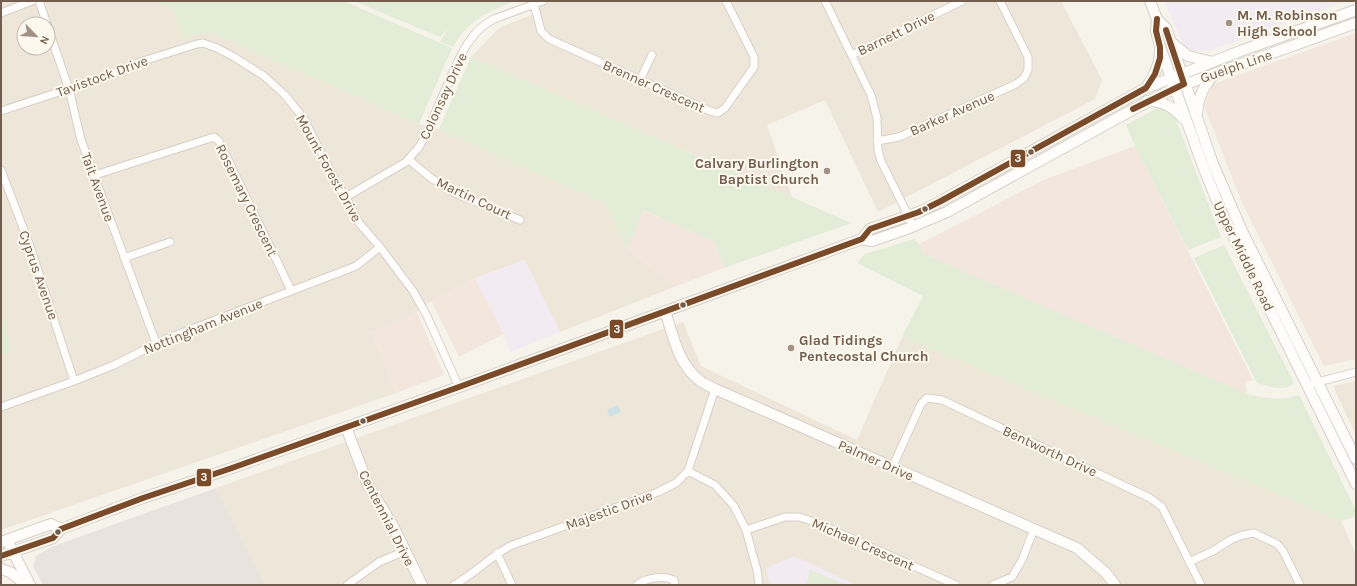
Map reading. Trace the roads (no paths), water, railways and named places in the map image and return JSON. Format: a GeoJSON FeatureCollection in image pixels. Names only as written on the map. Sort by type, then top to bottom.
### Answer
{"type":"FeatureCollection","features":[{"type":"Feature","properties":{"kind":"main road","name":"Upper Middle Road"},"geometry":{"type":"LineString","coordinates":[[1150,1],[1157,19],[1166,28],[1170,40],[1178,81],[1192,121],[1204,169],[1222,213],[1356,484]]}},
{"type":"Feature","properties":{"kind":"main road","name":"Guelph Line"},"geometry":{"type":"LineString","coordinates":[[862,239],[872,241],[912,227],[947,212],[1148,101],[1178,81],[1213,62],[1356,10]]}},
{"type":"Feature","properties":{"kind":"main road","name":"Upper Middle Road"},"geometry":{"type":"LineString","coordinates":[[1157,19],[1156,31],[1160,47],[1178,81]]}},
{"type":"Feature","properties":{"kind":"main road","name":"Guelph Line"},"geometry":{"type":"LineString","coordinates":[[1,556],[53,538],[61,529],[139,499],[232,468],[459,387],[862,239],[870,229],[941,201],[1146,88],[1215,74],[1356,24]]}},
{"type":"Feature","properties":{"kind":"main road"},"geometry":{"type":"LineString","coordinates":[[1170,40],[1178,49],[1188,56],[1213,62]]}},
{"type":"Feature","properties":{"kind":"main road"},"geometry":{"type":"LineString","coordinates":[[1146,88],[1158,68],[1160,47]]}},
{"type":"Feature","properties":{"kind":"main road"},"geometry":{"type":"LineString","coordinates":[[1148,101],[1167,105],[1192,121],[1197,109],[1200,94],[1207,82],[1215,74]]}},
{"type":"Feature","properties":{"kind":"main road","name":"Upper Middle Road"},"geometry":{"type":"LineString","coordinates":[[1192,121],[1242,230],[1356,459]]}},
{"type":"Feature","properties":{"kind":"main road"},"geometry":{"type":"LineString","coordinates":[[1021,171],[1031,152]]}},
{"type":"Feature","properties":{"kind":"main road","name":"Palmer Drive"},"geometry":{"type":"LineString","coordinates":[[665,311],[681,358],[699,380],[715,389],[892,468],[1077,548],[1106,573],[1115,585]]}},
{"type":"Feature","properties":{"kind":"main road","name":"Centennial Drive"},"geometry":{"type":"LineString","coordinates":[[346,427],[368,485],[392,526],[422,585]]}},
{"type":"Feature","properties":{"kind":"main road","name":"Guelph Line"},"geometry":{"type":"LineString","coordinates":[[4,541],[51,524],[61,529]]}},
{"type":"Feature","properties":{"kind":"main road"},"geometry":{"type":"LineString","coordinates":[[4,541],[13,552],[30,585]]}},
{"type":"Feature","properties":{"kind":"main road"},"geometry":{"type":"LineString","coordinates":[[1,569],[10,572],[26,585]]}},
{"type":"Feature","properties":{"kind":"street"},"geometry":{"type":"LineString","coordinates":[[1,13],[32,1]]}},
{"type":"Feature","properties":{"kind":"street"},"geometry":{"type":"LineString","coordinates":[[39,1],[44,16]]}},
{"type":"Feature","properties":{"kind":"street","name":"Colonsay Drive"},"geometry":{"type":"LineString","coordinates":[[346,197],[399,168],[409,160],[426,135],[462,52],[474,34],[487,22],[494,18],[543,1]]}},
{"type":"Feature","properties":{"kind":"street","name":"Brenner Crescent"},"geometry":{"type":"LineString","coordinates":[[534,4],[541,31],[549,39],[710,111],[718,113],[725,108],[754,67],[754,57],[726,1]]}},
{"type":"Feature","properties":{"kind":"street"},"geometry":{"type":"LineString","coordinates":[[825,1],[852,55],[874,105],[878,150],[881,161],[908,215],[912,227]]}},
{"type":"Feature","properties":{"kind":"street","name":"Barnett Drive"},"geometry":{"type":"LineString","coordinates":[[852,55],[962,1]]}},
{"type":"Feature","properties":{"kind":"street","name":"Barker Avenue"},"geometry":{"type":"LineString","coordinates":[[877,141],[899,137],[1016,84],[1024,78],[1028,70],[1028,57],[1000,1]]}},
{"type":"Feature","properties":{"kind":"street","name":"Tavistock Drive"},"geometry":{"type":"LineString","coordinates":[[1,111],[108,76],[143,61],[203,43]]}},
{"type":"Feature","properties":{"kind":"street","name":"Mount Forest Drive"},"geometry":{"type":"LineString","coordinates":[[203,43],[217,48],[234,57],[264,76],[285,95],[304,119],[337,184],[346,197],[359,223],[380,247],[413,291],[427,316],[459,387]]}},
{"type":"Feature","properties":{"kind":"street","name":"Tait Avenue"},"geometry":{"type":"LineString","coordinates":[[56,51],[69,89],[81,140],[156,343]]}},
{"type":"Feature","properties":{"kind":"street"},"geometry":{"type":"LineString","coordinates":[[640,80],[652,55]]}},
{"type":"Feature","properties":{"kind":"street","name":"Rosemary Crescent"},"geometry":{"type":"LineString","coordinates":[[95,175],[214,137],[219,141],[291,290]]}},
{"type":"Feature","properties":{"kind":"street","name":"Martin Court"},"geometry":{"type":"LineString","coordinates":[[409,160],[431,178],[455,193],[520,220]]}},
{"type":"Feature","properties":{"kind":"street","name":"Cyprus Avenue"},"geometry":{"type":"LineString","coordinates":[[1,170],[30,246],[74,381]]}},
{"type":"Feature","properties":{"kind":"street"},"geometry":{"type":"LineString","coordinates":[[124,258],[170,242]]}},
{"type":"Feature","properties":{"kind":"street","name":"Nottingham Avenue"},"geometry":{"type":"LineString","coordinates":[[1,407],[74,381],[114,365],[156,343],[356,266],[380,247]]}},
{"type":"Feature","properties":{"kind":"street"},"geometry":{"type":"LineString","coordinates":[[1307,385],[1356,372]]}},
{"type":"Feature","properties":{"kind":"street","name":"Majestic Drive"},"geometry":{"type":"LineString","coordinates":[[454,585],[510,546],[658,492],[676,483],[688,471],[715,389]]}},
{"type":"Feature","properties":{"kind":"street","name":"Bentworth Drive"},"geometry":{"type":"LineString","coordinates":[[892,468],[921,404],[927,398],[942,400],[1150,498],[1162,507],[1188,562],[1201,585]]}},
{"type":"Feature","properties":{"kind":"street"},"geometry":{"type":"LineString","coordinates":[[688,471],[715,485],[734,506],[746,530],[757,570],[759,585]]}},
{"type":"Feature","properties":{"kind":"street","name":"Michael Crescent"},"geometry":{"type":"LineString","coordinates":[[746,530],[784,517],[799,517],[815,522],[956,585]]}},
{"type":"Feature","properties":{"kind":"street"},"geometry":{"type":"LineString","coordinates":[[993,585],[1012,577],[1022,560],[1034,529]]}},
{"type":"Feature","properties":{"kind":"street"},"geometry":{"type":"LineString","coordinates":[[1188,562],[1212,551],[1232,539],[1254,533],[1277,544],[1283,551],[1300,585]]}},
{"type":"Feature","properties":{"kind":"street"},"geometry":{"type":"LineString","coordinates":[[347,585],[379,562],[405,551]]}},
{"type":"Feature","properties":{"kind":"street"},"geometry":{"type":"LineString","coordinates":[[498,553],[512,585]]}},
{"type":"Feature","properties":{"kind":"street"},"geometry":{"type":"LineString","coordinates":[[637,585],[646,580],[669,578],[674,580],[675,585]]}},
{"type":"Feature","properties":{"kind":"place","name":"M. M. Robinson High School"},"geometry":{"type":"Point","coordinates":[1229,23]}},
{"type":"Feature","properties":{"kind":"place","name":"Calvary Burlington Baptist Church"},"geometry":{"type":"Point","coordinates":[827,171]}},
{"type":"Feature","properties":{"kind":"place","name":"Glad Tidings Pentecostal Church"},"geometry":{"type":"Point","coordinates":[791,348]}}]}
